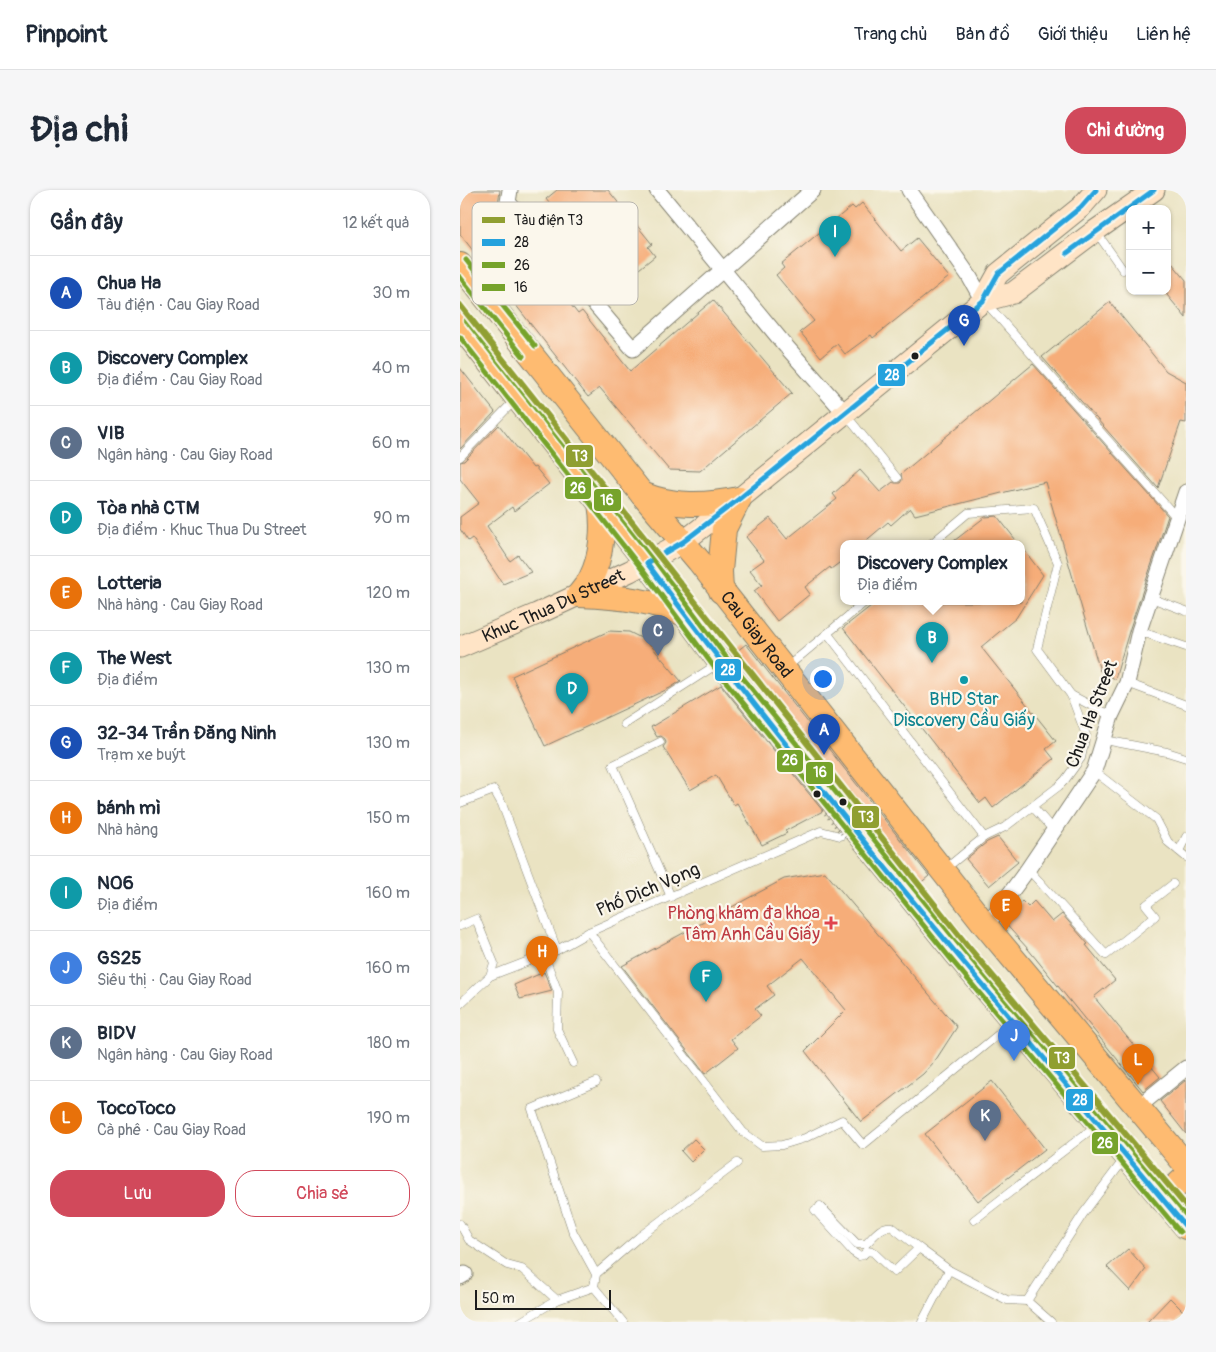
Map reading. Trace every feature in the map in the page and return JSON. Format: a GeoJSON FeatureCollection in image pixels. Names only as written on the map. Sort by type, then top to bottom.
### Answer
{"type":"FeatureCollection","features":[{"type":"Feature","properties":{"kind":"main road","name":"Cau Giay Road"},"geometry":{"type":"LineString","coordinates":[[460,266],[472,281]]}},
{"type":"Feature","properties":{"kind":"main road","name":"Cau Giay Road"},"geometry":{"type":"LineString","coordinates":[[491,305],[642,494],[683,542],[986,926],[1186,1165]]}},
{"type":"Feature","properties":{"kind":"main road"},"geometry":{"type":"LineString","coordinates":[[460,325],[647,562],[851,835],[1014,1022],[1186,1227]]}},
{"type":"Feature","properties":{"kind":"main road"},"geometry":{"type":"LineString","coordinates":[[642,494],[660,501],[677,504],[714,503],[739,499]]}},
{"type":"Feature","properties":{"kind":"main road"},"geometry":{"type":"LineString","coordinates":[[721,591],[720,571],[724,528],[739,499]]}},
{"type":"Feature","properties":{"kind":"main road"},"geometry":{"type":"LineString","coordinates":[[600,503],[602,524],[599,554],[590,578],[579,595],[664,606],[686,616]]}},
{"type":"Feature","properties":{"kind":"main road"},"geometry":{"type":"LineString","coordinates":[[1162,1199],[1186,1177]]}},
{"type":"Feature","properties":{"kind":"street"},"geometry":{"type":"LineString","coordinates":[[657,190],[722,270],[845,413]]}},
{"type":"Feature","properties":{"kind":"street"},"geometry":{"type":"LineString","coordinates":[[596,305],[633,349],[813,190]]}},
{"type":"Feature","properties":{"kind":"street"},"geometry":{"type":"LineString","coordinates":[[909,190],[969,276],[984,301]]}},
{"type":"Feature","properties":{"kind":"street"},"geometry":{"type":"LineString","coordinates":[[984,301],[998,274],[1081,207],[1096,190]]}},
{"type":"Feature","properties":{"kind":"street"},"geometry":{"type":"LineString","coordinates":[[984,301],[1013,293],[1095,231],[1154,190]]}},
{"type":"Feature","properties":{"kind":"street","name":"Khuc Thua Du Street"},"geometry":{"type":"LineString","coordinates":[[460,647],[579,595],[683,542],[984,301]]}},
{"type":"Feature","properties":{"kind":"street","name":"Chua Ha Street"},"geometry":{"type":"LineString","coordinates":[[986,926],[1028,869],[1094,770],[1111,716],[1128,683],[1139,632],[1186,492]]}},
{"type":"Feature","properties":{"kind":"street"},"geometry":{"type":"LineString","coordinates":[[1138,1107],[1186,1069]]}},
{"type":"Feature","properties":{"kind":"lane"},"geometry":{"type":"LineString","coordinates":[[1095,231],[1123,270]]}},
{"type":"Feature","properties":{"kind":"lane"},"geometry":{"type":"LineString","coordinates":[[984,301],[1177,518]]}},
{"type":"Feature","properties":{"kind":"lane"},"geometry":{"type":"LineString","coordinates":[[460,457],[517,397]]}},
{"type":"Feature","properties":{"kind":"lane"},"geometry":{"type":"LineString","coordinates":[[845,413],[897,478]]}},
{"type":"Feature","properties":{"kind":"lane"},"geometry":{"type":"LineString","coordinates":[[936,540],[968,513],[1034,508],[1058,563],[1037,649],[1071,695],[1086,736],[1081,758],[1065,780],[1033,807],[1005,827],[984,837],[943,871]]}},
{"type":"Feature","properties":{"kind":"lane"},"geometry":{"type":"LineString","coordinates":[[1151,598],[1186,611]]}},
{"type":"Feature","properties":{"kind":"lane"},"geometry":{"type":"LineString","coordinates":[[784,670],[862,605]]}},
{"type":"Feature","properties":{"kind":"lane"},"geometry":{"type":"LineString","coordinates":[[1139,632],[1186,647]]}},
{"type":"Feature","properties":{"kind":"lane"},"geometry":{"type":"LineString","coordinates":[[828,634],[984,837]]}},
{"type":"Feature","properties":{"kind":"lane"},"geometry":{"type":"LineString","coordinates":[[624,724],[720,662]]}},
{"type":"Feature","properties":{"kind":"lane"},"geometry":{"type":"LineString","coordinates":[[1128,683],[1186,705]]}},
{"type":"Feature","properties":{"kind":"lane"},"geometry":{"type":"LineString","coordinates":[[1071,695],[1111,716]]}},
{"type":"Feature","properties":{"kind":"lane"},"geometry":{"type":"LineString","coordinates":[[1105,740],[1167,752],[1186,758]]}},
{"type":"Feature","properties":{"kind":"lane"},"geometry":{"type":"LineString","coordinates":[[660,742],[613,765],[671,897]]}},
{"type":"Feature","properties":{"kind":"lane"},"geometry":{"type":"LineString","coordinates":[[1094,770],[1156,819],[1168,842],[1186,857]]}},
{"type":"Feature","properties":{"kind":"lane"},"geometry":{"type":"LineString","coordinates":[[460,803],[494,790],[502,804],[557,950]]}},
{"type":"Feature","properties":{"kind":"lane"},"geometry":{"type":"LineString","coordinates":[[1033,807],[1054,831]]}},
{"type":"Feature","properties":{"kind":"lane","name":"Phố Dịch Vọng"},"geometry":{"type":"LineString","coordinates":[[460,1004],[490,976],[557,950],[589,932],[821,831],[840,836],[851,835]]}},
{"type":"Feature","properties":{"kind":"lane"},"geometry":{"type":"LineString","coordinates":[[1179,851],[1186,837]]}},
{"type":"Feature","properties":{"kind":"lane"},"geometry":{"type":"LineString","coordinates":[[1028,869],[1106,955],[1154,916],[1146,905],[1173,884]]}},
{"type":"Feature","properties":{"kind":"lane"},"geometry":{"type":"LineString","coordinates":[[460,926],[476,919],[494,963],[490,976]]}},
{"type":"Feature","properties":{"kind":"lane"},"geometry":{"type":"LineString","coordinates":[[589,932],[743,1132],[762,1146],[782,1145],[805,1138],[842,1120],[863,1145],[1014,1022]]}},
{"type":"Feature","properties":{"kind":"lane"},"geometry":{"type":"LineString","coordinates":[[544,955],[558,992],[557,1029],[573,1064]]}},
{"type":"Feature","properties":{"kind":"lane"},"geometry":{"type":"LineString","coordinates":[[596,1082],[532,1109],[573,1232],[596,1274],[594,1286],[623,1322]]}},
{"type":"Feature","properties":{"kind":"lane"},"geometry":{"type":"LineString","coordinates":[[974,1220],[1098,1124]]}},
{"type":"Feature","properties":{"kind":"lane"},"geometry":{"type":"LineString","coordinates":[[1027,1301],[1083,1214],[1126,1157]]}},
{"type":"Feature","properties":{"kind":"lane"},"geometry":{"type":"LineString","coordinates":[[596,1274],[640,1237],[737,1163]]}},
{"type":"Feature","properties":{"kind":"lane"},"geometry":{"type":"LineString","coordinates":[[919,1248],[894,1272],[873,1252],[868,1251],[859,1256],[853,1252],[818,1208],[856,1244],[866,1244],[884,1227],[892,1227],[948,1270],[1008,1300],[1027,1301],[1051,1322]]}},
{"type":"Feature","properties":{"kind":"lane"},"geometry":{"type":"LineString","coordinates":[[460,1224],[469,1240],[508,1264],[522,1268],[557,1300]]}},
{"type":"Feature","properties":{"kind":"lane"},"geometry":{"type":"LineString","coordinates":[[922,1322],[948,1270]]}},
{"type":"Feature","properties":{"kind":"lane"},"geometry":{"type":"LineString","coordinates":[[520,1322],[557,1300],[594,1286]]}},
{"type":"Feature","properties":{"kind":"path"},"geometry":{"type":"LineString","coordinates":[[822,810],[851,835]]}},
{"type":"Feature","properties":{"kind":"building"},"geometry":{"type":"Polygon","coordinates":[[[460,190],[500,190],[498,202],[472,202],[472,249],[460,234],[460,190]]]}},
{"type":"Feature","properties":{"kind":"building"},"geometry":{"type":"Polygon","coordinates":[[[557,190],[608,190],[618,202],[548,202],[546,199],[557,190]]]}},
{"type":"Feature","properties":{"kind":"building"},"geometry":{"type":"Polygon","coordinates":[[[862,203],[901,251],[917,238],[949,277],[873,338],[871,335],[845,354],[837,344],[821,357],[800,332],[814,321],[776,275],[784,268],[781,264],[852,206],[855,209],[862,203]]]}},
{"type":"Feature","properties":{"kind":"building"},"geometry":{"type":"Polygon","coordinates":[[[638,227],[652,244],[648,247],[655,256],[638,270],[638,227]]]}},
{"type":"Feature","properties":{"kind":"building"},"geometry":{"type":"Polygon","coordinates":[[[1171,262],[1186,280],[1186,318],[1167,295],[1171,295],[1171,262]]]}},
{"type":"Feature","properties":{"kind":"building"},"geometry":{"type":"Polygon","coordinates":[[[713,300],[792,393],[700,471],[669,470],[600,388],[588,397],[516,305],[571,305],[578,314],[582,311],[630,371],[713,300]]]}},
{"type":"Feature","properties":{"kind":"building"},"geometry":{"type":"Polygon","coordinates":[[[1110,302],[1166,371],[1186,382],[1186,423],[1181,422],[1158,488],[1042,357],[1110,302]]]}},
{"type":"Feature","properties":{"kind":"building"},"geometry":{"type":"Polygon","coordinates":[[[1033,364],[1168,516],[1130,628],[1115,679],[1100,671],[1045,482],[915,515],[910,508],[891,525],[888,522],[867,540],[840,540],[840,562],[831,569],[830,567],[805,587],[810,594],[777,621],[754,591],[762,585],[750,570],[764,560],[746,537],[770,518],[787,539],[837,499],[833,494],[860,470],[880,492],[893,482],[900,483],[902,480],[901,474],[1033,364]]]}},
{"type":"Feature","properties":{"kind":"building"},"geometry":{"type":"Polygon","coordinates":[[[460,368],[495,412],[460,449],[460,368]]]}},
{"type":"Feature","properties":{"kind":"building"},"geometry":{"type":"Polygon","coordinates":[[[499,425],[533,468],[535,467],[549,484],[514,511],[512,507],[487,526],[510,561],[518,555],[531,572],[503,584],[472,538],[468,541],[460,529],[460,517],[479,503],[460,479],[460,462],[464,461],[499,425]]]}},
{"type":"Feature","properties":{"kind":"building"},"geometry":{"type":"Polygon","coordinates":[[[997,516],[1016,540],[955,540],[985,517],[997,516]]]}},
{"type":"Feature","properties":{"kind":"building"},"geometry":{"type":"Polygon","coordinates":[[[1025,551],[1043,575],[1025,604],[1025,551]]]}},
{"type":"Feature","properties":{"kind":"building"},"geometry":{"type":"Polygon","coordinates":[[[872,605],[1024,605],[1016,618],[981,647],[1056,741],[1046,749],[1054,759],[993,808],[986,798],[980,803],[843,628],[872,605]]]}},
{"type":"Feature","properties":{"kind":"building"},"geometry":{"type":"Polygon","coordinates":[[[609,631],[629,632],[647,641],[681,681],[670,688],[545,746],[512,676],[609,631]]]}},
{"type":"Feature","properties":{"kind":"building"},"geometry":{"type":"Polygon","coordinates":[[[746,644],[929,876],[918,885],[732,655],[746,644]]]}},
{"type":"Feature","properties":{"kind":"building"},"geometry":{"type":"Polygon","coordinates":[[[721,685],[823,811],[785,831],[787,833],[762,845],[737,803],[734,805],[716,775],[690,790],[663,747],[666,743],[665,739],[661,736],[657,737],[651,727],[721,685]]]}},
{"type":"Feature","properties":{"kind":"building"},"geometry":{"type":"Polygon","coordinates":[[[998,837],[1018,862],[989,886],[966,859],[987,842],[998,837]]]}},
{"type":"Feature","properties":{"kind":"building"},"geometry":{"type":"Polygon","coordinates":[[[825,872],[957,1027],[935,1061],[923,1074],[861,1122],[805,1051],[846,1010],[803,958],[767,986],[774,995],[755,1009],[761,1016],[731,1039],[738,1048],[705,1074],[622,966],[784,879],[825,872]]]}},
{"type":"Feature","properties":{"kind":"building"},"geometry":{"type":"Polygon","coordinates":[[[1022,901],[1028,907],[1034,901],[1052,922],[1062,914],[1115,980],[1094,997],[1160,1077],[1143,1091],[1003,921],[1022,901]]]}},
{"type":"Feature","properties":{"kind":"building"},"geometry":{"type":"Polygon","coordinates":[[[544,972],[552,991],[520,999],[514,985],[544,972]]]}},
{"type":"Feature","properties":{"kind":"building"},"geometry":{"type":"Polygon","coordinates":[[[1186,1080],[1186,1134],[1160,1101],[1186,1080]]]}},
{"type":"Feature","properties":{"kind":"building"},"geometry":{"type":"Polygon","coordinates":[[[992,1081],[1045,1149],[978,1201],[925,1134],[992,1081]]]}},
{"type":"Feature","properties":{"kind":"building"},"geometry":{"type":"Polygon","coordinates":[[[694,1139],[704,1149],[691,1162],[681,1151],[694,1139]]]}},
{"type":"Feature","properties":{"kind":"building"},"geometry":{"type":"Polygon","coordinates":[[[1128,1249],[1146,1269],[1130,1291],[1107,1267],[1128,1249]]]}},
{"type":"Feature","properties":{"kind":"building"},"geometry":{"type":"Polygon","coordinates":[[[1170,1298],[1185,1313],[1176,1322],[1147,1322],[1170,1298]]]}},
{"type":"Feature","properties":{"kind":"metro line","name":"T3"},"geometry":{"type":"LineString","coordinates":[[460,305],[970,949],[1186,1206]]}},
{"type":"Feature","properties":{"kind":"transit line","name":"28"},"geometry":{"type":"LineString","coordinates":[[1096,190],[1081,207],[998,274],[983,301],[739,499],[683,542],[647,563],[777,733],[911,899],[1186,1227]]}},
{"type":"Feature","properties":{"kind":"transit line","name":"28"},"geometry":{"type":"LineString","coordinates":[[1067,253],[1154,190]]}},
{"type":"Feature","properties":{"kind":"transit line","name":"16"},"geometry":{"type":"LineString","coordinates":[[466,260],[472,267]]}},
{"type":"Feature","properties":{"kind":"transit line","name":"26"},"geometry":{"type":"LineString","coordinates":[[460,277],[472,292]]}},
{"type":"Feature","properties":{"kind":"transit line","name":"26"},"geometry":{"type":"LineString","coordinates":[[482,305],[523,356]]}},
{"type":"Feature","properties":{"kind":"transit line","name":"16"},"geometry":{"type":"LineString","coordinates":[[502,305],[535,346]]}},
{"type":"Feature","properties":{"kind":"transit line","name":"16"},"geometry":{"type":"LineString","coordinates":[[466,320],[653,558],[726,657],[962,948],[1186,1215]]}},
{"type":"Feature","properties":{"kind":"transit line","name":"26"},"geometry":{"type":"LineString","coordinates":[[460,337],[641,568],[714,667],[950,958],[1180,1232]]}},
{"type":"Feature","properties":{"kind":"place","name":"N06"},"geometry":{"type":"Point","coordinates":[835,257]}},
{"type":"Feature","properties":{"kind":"place","name":"32-34 Trần Đăng Ninh"},"geometry":{"type":"Point","coordinates":[964,346]}},
{"type":"Feature","properties":{"kind":"place","name":"VIB"},"geometry":{"type":"Point","coordinates":[658,656]}},
{"type":"Feature","properties":{"kind":"place","name":"Discovery Complex"},"geometry":{"type":"Point","coordinates":[932,663]}},
{"type":"Feature","properties":{"kind":"place","name":"BHD Star Discovery Cầu Giấy"},"geometry":{"type":"Point","coordinates":[964,680]}},
{"type":"Feature","properties":{"kind":"place","name":"Tòa nhà CTM"},"geometry":{"type":"Point","coordinates":[572,714]}},
{"type":"Feature","properties":{"kind":"place","name":"Chua Ha"},"geometry":{"type":"Point","coordinates":[824,755]}},
{"type":"Feature","properties":{"kind":"place","name":"Phòng khám đa khoa Tâm Anh Cầu Giấy"},"geometry":{"type":"Point","coordinates":[831,923]}},
{"type":"Feature","properties":{"kind":"place","name":"Lotteria"},"geometry":{"type":"Point","coordinates":[1006,931]}},
{"type":"Feature","properties":{"kind":"place","name":"bánh mì"},"geometry":{"type":"Point","coordinates":[542,977]}},
{"type":"Feature","properties":{"kind":"place","name":"The West"},"geometry":{"type":"Point","coordinates":[706,1002]}},
{"type":"Feature","properties":{"kind":"place","name":"GS25"},"geometry":{"type":"Point","coordinates":[1014,1061]}},
{"type":"Feature","properties":{"kind":"place","name":"TocoToco"},"geometry":{"type":"Point","coordinates":[1138,1085]}},
{"type":"Feature","properties":{"kind":"place","name":"BIDV"},"geometry":{"type":"Point","coordinates":[985,1141]}}]}
